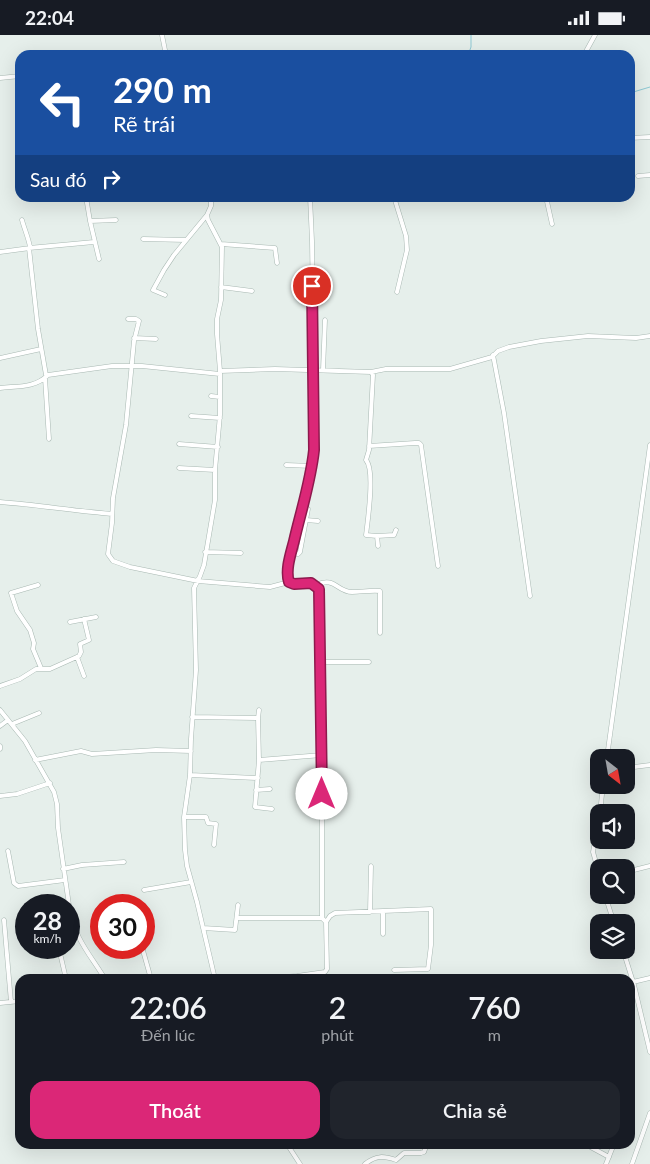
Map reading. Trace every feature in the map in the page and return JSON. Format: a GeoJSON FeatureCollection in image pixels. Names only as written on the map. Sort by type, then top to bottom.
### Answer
{"type":"FeatureCollection","features":[{"type":"Feature","properties":{"kind":"street"},"geometry":{"type":"LineString","coordinates":[[162,35],[165,50]]}},
{"type":"Feature","properties":{"kind":"street"},"geometry":{"type":"LineString","coordinates":[[587,50],[595,35]]}},
{"type":"Feature","properties":{"kind":"street"},"geometry":{"type":"LineString","coordinates":[[0,78],[15,76]]}},
{"type":"Feature","properties":{"kind":"street"},"geometry":{"type":"LineString","coordinates":[[635,138],[650,137]]}},
{"type":"Feature","properties":{"kind":"street"},"geometry":{"type":"LineString","coordinates":[[638,176],[650,175]]}},
{"type":"Feature","properties":{"kind":"street"},"geometry":{"type":"LineString","coordinates":[[87,202],[98,259]]}},
{"type":"Feature","properties":{"kind":"street"},"geometry":{"type":"LineString","coordinates":[[166,295],[153,290],[164,269],[207,215],[212,202]]}},
{"type":"Feature","properties":{"kind":"street"},"geometry":{"type":"LineString","coordinates":[[289,582],[291,553],[312,466],[315,439],[310,202]]}},
{"type":"Feature","properties":{"kind":"street"},"geometry":{"type":"LineString","coordinates":[[396,202],[406,236],[407,250],[397,292]]}},
{"type":"Feature","properties":{"kind":"street"},"geometry":{"type":"LineString","coordinates":[[547,202],[552,224]]}},
{"type":"Feature","properties":{"kind":"street"},"geometry":{"type":"LineString","coordinates":[[207,215],[222,247],[221,300],[216,334],[220,373],[220,418],[215,470],[215,500],[204,565],[194,588],[196,670],[190,775],[184,817],[185,850],[191,882],[214,974]]}},
{"type":"Feature","properties":{"kind":"street"},"geometry":{"type":"LineString","coordinates":[[22,220],[25,234],[30,244],[45,377],[49,439]]}},
{"type":"Feature","properties":{"kind":"street"},"geometry":{"type":"LineString","coordinates":[[90,221],[116,220]]}},
{"type":"Feature","properties":{"kind":"street"},"geometry":{"type":"LineString","coordinates":[[143,239],[186,240]]}},
{"type":"Feature","properties":{"kind":"street"},"geometry":{"type":"LineString","coordinates":[[0,252],[94,242]]}},
{"type":"Feature","properties":{"kind":"street"},"geometry":{"type":"LineString","coordinates":[[221,244],[276,248],[277,263]]}},
{"type":"Feature","properties":{"kind":"street"},"geometry":{"type":"LineString","coordinates":[[221,287],[252,291]]}},
{"type":"Feature","properties":{"kind":"street"},"geometry":{"type":"LineString","coordinates":[[128,319],[139,321],[134,338],[126,425],[116,474],[108,554],[113,561],[130,567],[198,581],[270,587],[289,582],[316,585],[328,582],[350,592],[380,591],[380,633]]}},
{"type":"Feature","properties":{"kind":"street"},"geometry":{"type":"LineString","coordinates":[[323,370],[326,320]]}},
{"type":"Feature","properties":{"kind":"street"},"geometry":{"type":"LineString","coordinates":[[0,387],[32,385],[45,377],[131,366],[220,373],[275,369],[371,372],[386,369],[450,369],[493,355],[509,347],[541,341],[588,336],[636,338],[650,336]]}},
{"type":"Feature","properties":{"kind":"street"},"geometry":{"type":"LineString","coordinates":[[134,338],[156,339]]}},
{"type":"Feature","properties":{"kind":"street"},"geometry":{"type":"LineString","coordinates":[[0,358],[41,349]]}},
{"type":"Feature","properties":{"kind":"street"},"geometry":{"type":"LineString","coordinates":[[493,355],[504,413],[530,596]]}},
{"type":"Feature","properties":{"kind":"street"},"geometry":{"type":"LineString","coordinates":[[371,372],[373,375],[369,446],[366,460],[370,466],[370,498],[366,535],[394,535],[396,530]]}},
{"type":"Feature","properties":{"kind":"street"},"geometry":{"type":"LineString","coordinates":[[211,396],[220,397]]}},
{"type":"Feature","properties":{"kind":"street"},"geometry":{"type":"LineString","coordinates":[[190,416],[220,418]]}},
{"type":"Feature","properties":{"kind":"street"},"geometry":{"type":"LineString","coordinates":[[369,446],[415,443],[421,445],[438,566]]}},
{"type":"Feature","properties":{"kind":"street"},"geometry":{"type":"LineString","coordinates":[[179,444],[218,447]]}},
{"type":"Feature","properties":{"kind":"street"},"geometry":{"type":"LineString","coordinates":[[608,749],[650,445]]}},
{"type":"Feature","properties":{"kind":"street"},"geometry":{"type":"LineString","coordinates":[[286,465],[312,466]]}},
{"type":"Feature","properties":{"kind":"street"},"geometry":{"type":"LineString","coordinates":[[179,468],[215,470]]}},
{"type":"Feature","properties":{"kind":"street"},"geometry":{"type":"LineString","coordinates":[[0,501],[50,506],[76,511],[112,513]]}},
{"type":"Feature","properties":{"kind":"street"},"geometry":{"type":"LineString","coordinates":[[291,553],[298,554],[300,552],[308,509],[302,506]]}},
{"type":"Feature","properties":{"kind":"street"},"geometry":{"type":"LineString","coordinates":[[306,519],[318,521]]}},
{"type":"Feature","properties":{"kind":"street"},"geometry":{"type":"LineString","coordinates":[[377,536],[378,546]]}},
{"type":"Feature","properties":{"kind":"street"},"geometry":{"type":"LineString","coordinates":[[205,552],[241,553]]}},
{"type":"Feature","properties":{"kind":"street"},"geometry":{"type":"LineString","coordinates":[[38,585],[12,593],[17,611],[30,629],[34,643],[33,649],[41,668]]}},
{"type":"Feature","properties":{"kind":"street"},"geometry":{"type":"LineString","coordinates":[[316,585],[319,589],[322,755],[322,918],[326,922]]}},
{"type":"Feature","properties":{"kind":"street"},"geometry":{"type":"LineString","coordinates":[[70,622],[96,617]]}},
{"type":"Feature","properties":{"kind":"street"},"geometry":{"type":"LineString","coordinates":[[0,686],[20,679],[33,670],[41,668],[50,669],[81,654],[80,644],[89,640],[84,619]]}},
{"type":"Feature","properties":{"kind":"street"},"geometry":{"type":"LineString","coordinates":[[77,657],[84,676]]}},
{"type":"Feature","properties":{"kind":"street"},"geometry":{"type":"LineString","coordinates":[[320,662],[368,662]]}},
{"type":"Feature","properties":{"kind":"street"},"geometry":{"type":"LineString","coordinates":[[0,710],[25,741],[50,783],[57,804],[58,828],[67,894]]}},
{"type":"Feature","properties":{"kind":"street"},"geometry":{"type":"LineString","coordinates":[[259,710],[259,760],[255,807],[272,809]]}},
{"type":"Feature","properties":{"kind":"street"},"geometry":{"type":"LineString","coordinates":[[12,725],[39,713]]}},
{"type":"Feature","properties":{"kind":"street"},"geometry":{"type":"LineString","coordinates":[[192,717],[258,718]]}},
{"type":"Feature","properties":{"kind":"street"},"geometry":{"type":"LineString","coordinates":[[0,726],[8,720]]}},
{"type":"Feature","properties":{"kind":"street"},"geometry":{"type":"LineString","coordinates":[[35,760],[81,751],[92,754],[156,750],[191,751]]}},
{"type":"Feature","properties":{"kind":"street"},"geometry":{"type":"LineString","coordinates":[[259,760],[322,755]]}},
{"type":"Feature","properties":{"kind":"street"},"geometry":{"type":"LineString","coordinates":[[635,767],[650,765]]}},
{"type":"Feature","properties":{"kind":"street"},"geometry":{"type":"LineString","coordinates":[[190,775],[258,778]]}},
{"type":"Feature","properties":{"kind":"street"},"geometry":{"type":"LineString","coordinates":[[0,796],[16,794],[50,783]]}},
{"type":"Feature","properties":{"kind":"street"},"geometry":{"type":"LineString","coordinates":[[256,790],[270,789]]}},
{"type":"Feature","properties":{"kind":"street"},"geometry":{"type":"LineString","coordinates":[[184,817],[206,817],[208,823],[216,824],[214,845]]}},
{"type":"Feature","properties":{"kind":"street"},"geometry":{"type":"LineString","coordinates":[[8,851],[14,883],[18,886],[65,880]]}},
{"type":"Feature","properties":{"kind":"street"},"geometry":{"type":"LineString","coordinates":[[63,869],[92,864],[124,862]]}},
{"type":"Feature","properties":{"kind":"street"},"geometry":{"type":"LineString","coordinates":[[370,912],[371,866]]}},
{"type":"Feature","properties":{"kind":"street"},"geometry":{"type":"LineString","coordinates":[[635,870],[650,866]]}},
{"type":"Feature","properties":{"kind":"street"},"geometry":{"type":"LineString","coordinates":[[144,890],[191,882]]}},
{"type":"Feature","properties":{"kind":"street"},"geometry":{"type":"LineString","coordinates":[[203,928],[234,930],[238,905]]}},
{"type":"Feature","properties":{"kind":"street"},"geometry":{"type":"LineString","coordinates":[[309,974],[326,971],[326,922],[335,913],[432,909],[428,969],[394,970]]}},
{"type":"Feature","properties":{"kind":"street"},"geometry":{"type":"LineString","coordinates":[[383,911],[383,935]]}},
{"type":"Feature","properties":{"kind":"street"},"geometry":{"type":"LineString","coordinates":[[237,918],[322,918]]}},
{"type":"Feature","properties":{"kind":"street"},"geometry":{"type":"LineString","coordinates":[[4,920],[12,1002]]}},
{"type":"Feature","properties":{"kind":"street"},"geometry":{"type":"LineString","coordinates":[[80,940],[102,974]]}},
{"type":"Feature","properties":{"kind":"street"},"geometry":{"type":"LineString","coordinates":[[61,959],[65,974]]}},
{"type":"Feature","properties":{"kind":"street"},"geometry":{"type":"LineString","coordinates":[[145,959],[150,974]]}},
{"type":"Feature","properties":{"kind":"street"},"geometry":{"type":"LineString","coordinates":[[626,959],[630,974]]}},
{"type":"Feature","properties":{"kind":"street"},"geometry":{"type":"LineString","coordinates":[[635,982],[650,978]]}},
{"type":"Feature","properties":{"kind":"street"},"geometry":{"type":"LineString","coordinates":[[635,989],[650,1052]]}},
{"type":"Feature","properties":{"kind":"street"},"geometry":{"type":"LineString","coordinates":[[0,1003],[15,1002]]}},
{"type":"Feature","properties":{"kind":"street"},"geometry":{"type":"LineString","coordinates":[[632,1164],[650,1113]]}},
{"type":"Feature","properties":{"kind":"street"},"geometry":{"type":"LineString","coordinates":[[291,1149],[300,1164]]}},
{"type":"Feature","properties":{"kind":"street"},"geometry":{"type":"LineString","coordinates":[[365,1164],[368,1161],[383,1156],[396,1160],[404,1153],[422,1153],[425,1149]]}},
{"type":"Feature","properties":{"kind":"street"},"geometry":{"type":"LineString","coordinates":[[594,1149],[609,1157]]}},
{"type":"Feature","properties":{"kind":"street"},"geometry":{"type":"LineString","coordinates":[[606,1164],[612,1149]]}},
{"type":"Feature","properties":{"kind":"waterway"},"geometry":{"type":"LineString","coordinates":[[470,50],[471,35]]}},
{"type":"Feature","properties":{"kind":"waterway"},"geometry":{"type":"LineString","coordinates":[[635,92],[650,87]]}},
{"type":"Feature","properties":{"kind":"route"},"geometry":{"type":"LineString","coordinates":[[312,286],[315,439],[312,466],[291,553],[288,577],[289,582],[294,584],[311,583],[319,589],[322,794]]}}]}
